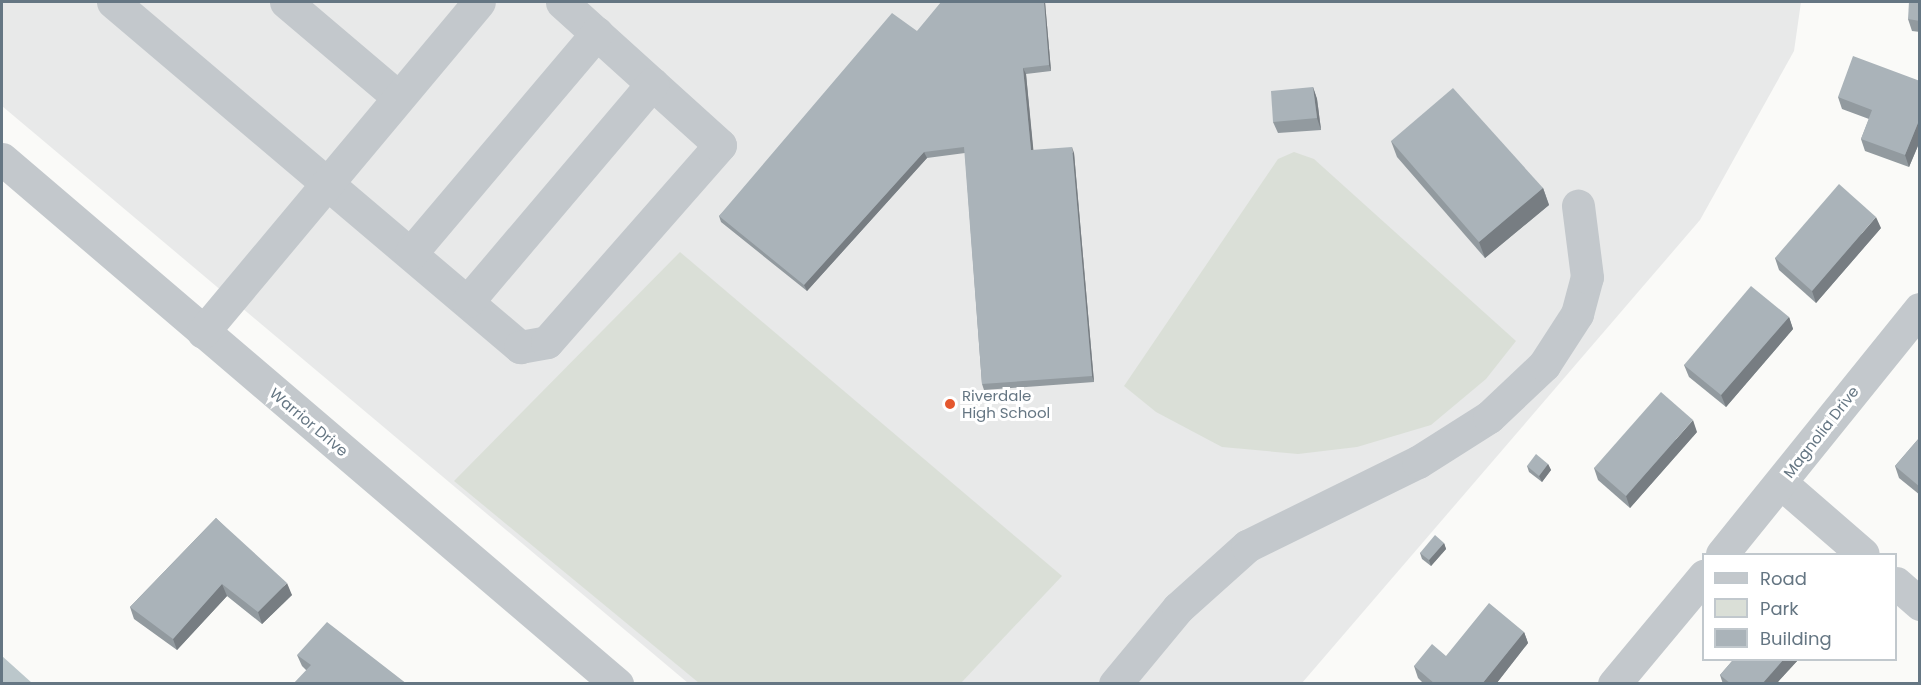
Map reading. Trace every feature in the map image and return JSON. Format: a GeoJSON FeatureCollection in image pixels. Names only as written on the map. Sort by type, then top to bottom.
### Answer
{"type":"FeatureCollection","features":[{"type":"Feature","properties":{"kind":"street"},"geometry":{"type":"LineString","coordinates":[[113,2],[520,347],[547,342],[720,145],[562,2]]}},
{"type":"Feature","properties":{"kind":"street"},"geometry":{"type":"LineString","coordinates":[[286,2],[397,96]]}},
{"type":"Feature","properties":{"kind":"street"},"geometry":{"type":"LineString","coordinates":[[203,332],[325,181],[479,2]]}},
{"type":"Feature","properties":{"kind":"street"},"geometry":{"type":"LineString","coordinates":[[411,253],[597,33]]}},
{"type":"Feature","properties":{"kind":"street"},"geometry":{"type":"LineString","coordinates":[[468,301],[652,84]]}},
{"type":"Feature","properties":{"kind":"street","name":"Warrior Drive"},"geometry":{"type":"LineString","coordinates":[[2,159],[617,684]]}},
{"type":"Feature","properties":{"kind":"street"},"geometry":{"type":"LineString","coordinates":[[1115,684],[1178,608],[1247,546],[1418,462],[1489,417],[1544,365],[1577,314],[1587,277],[1578,206]]}},
{"type":"Feature","properties":{"kind":"street","name":"Magnolia Drive"},"geometry":{"type":"LineString","coordinates":[[1724,553],[1920,309]]}},
{"type":"Feature","properties":{"kind":"street"},"geometry":{"type":"LineString","coordinates":[[1781,483],[1861,553]]}},
{"type":"Feature","properties":{"kind":"street"},"geometry":{"type":"LineString","coordinates":[[1614,684],[1702,578]]}},
{"type":"Feature","properties":{"kind":"street"},"geometry":{"type":"LineString","coordinates":[[1897,584],[1920,604]]}},
{"type":"Feature","properties":{"kind":"shaded area","name":"Riverdale High School"},"geometry":{"type":"Polygon","coordinates":[[[2,2],[1801,2],[1794,51],[1700,220],[1302,683],[688,683],[2,106],[2,2]]]}},
{"type":"Feature","properties":{"kind":"shaded area"},"geometry":{"type":"Polygon","coordinates":[[[2,656],[32,683],[2,683],[2,656]]]}},
{"type":"Feature","properties":{"kind":"green space"},"geometry":{"type":"Polygon","coordinates":[[[1294,152],[1314,159],[1516,341],[1486,379],[1431,425],[1357,447],[1298,454],[1222,447],[1156,412],[1124,386],[1278,159],[1294,152]]]}},
{"type":"Feature","properties":{"kind":"green space"},"geometry":{"type":"Polygon","coordinates":[[[680,252],[1062,576],[961,683],[699,683],[454,481],[680,252]]]}},
{"type":"Feature","properties":{"kind":"building"},"geometry":{"type":"Polygon","coordinates":[[[941,2],[1044,2],[1049,65],[1023,68],[1031,150],[1072,147],[1092,376],[982,384],[964,147],[924,152],[804,285],[719,216],[892,13],[917,31],[941,2]]]}},
{"type":"Feature","properties":{"kind":"building"},"geometry":{"type":"Polygon","coordinates":[[[1909,2],[1920,2],[1920,21],[1908,19],[1909,2]]]}},
{"type":"Feature","properties":{"kind":"building"},"geometry":{"type":"Polygon","coordinates":[[[1853,56],[1920,81],[1920,118],[1905,155],[1861,139],[1872,110],[1838,97],[1853,56]]]}},
{"type":"Feature","properties":{"kind":"building"},"geometry":{"type":"Polygon","coordinates":[[[1313,87],[1317,118],[1273,122],[1271,91],[1313,87]]]}},
{"type":"Feature","properties":{"kind":"building"},"geometry":{"type":"Polygon","coordinates":[[[1453,88],[1543,188],[1479,242],[1391,141],[1453,88]]]}},
{"type":"Feature","properties":{"kind":"building"},"geometry":{"type":"Polygon","coordinates":[[[1839,184],[1876,217],[1812,291],[1775,258],[1839,184]]]}},
{"type":"Feature","properties":{"kind":"building"},"geometry":{"type":"Polygon","coordinates":[[[1751,286],[1789,317],[1721,395],[1684,365],[1751,286]]]}},
{"type":"Feature","properties":{"kind":"building"},"geometry":{"type":"Polygon","coordinates":[[[1661,392],[1693,420],[1626,496],[1594,468],[1661,392]]]}},
{"type":"Feature","properties":{"kind":"building"},"geometry":{"type":"Polygon","coordinates":[[[1920,437],[1920,487],[1895,466],[1920,437]]]}},
{"type":"Feature","properties":{"kind":"building"},"geometry":{"type":"Polygon","coordinates":[[[1536,454],[1548,464],[1539,476],[1527,466],[1536,454]]]}},
{"type":"Feature","properties":{"kind":"building"},"geometry":{"type":"Polygon","coordinates":[[[216,518],[287,583],[258,612],[222,584],[173,639],[130,607],[216,518]]]}},
{"type":"Feature","properties":{"kind":"building"},"geometry":{"type":"Polygon","coordinates":[[[1435,535],[1444,543],[1429,560],[1420,553],[1435,535]]]}},
{"type":"Feature","properties":{"kind":"building"},"geometry":{"type":"Polygon","coordinates":[[[1489,603],[1524,632],[1482,684],[1435,684],[1414,666],[1432,644],[1446,656],[1489,603]]]}},
{"type":"Feature","properties":{"kind":"building"},"geometry":{"type":"Polygon","coordinates":[[[327,622],[407,684],[293,684],[311,665],[297,655],[327,622]]]}},
{"type":"Feature","properties":{"kind":"building"},"geometry":{"type":"Polygon","coordinates":[[[1732,661],[1782,661],[1762,684],[1731,684],[1720,675],[1732,661]]]}},
{"type":"Feature","properties":{"kind":"place","name":"Riverdale High School"},"geometry":{"type":"Point","coordinates":[950,404]}}]}
